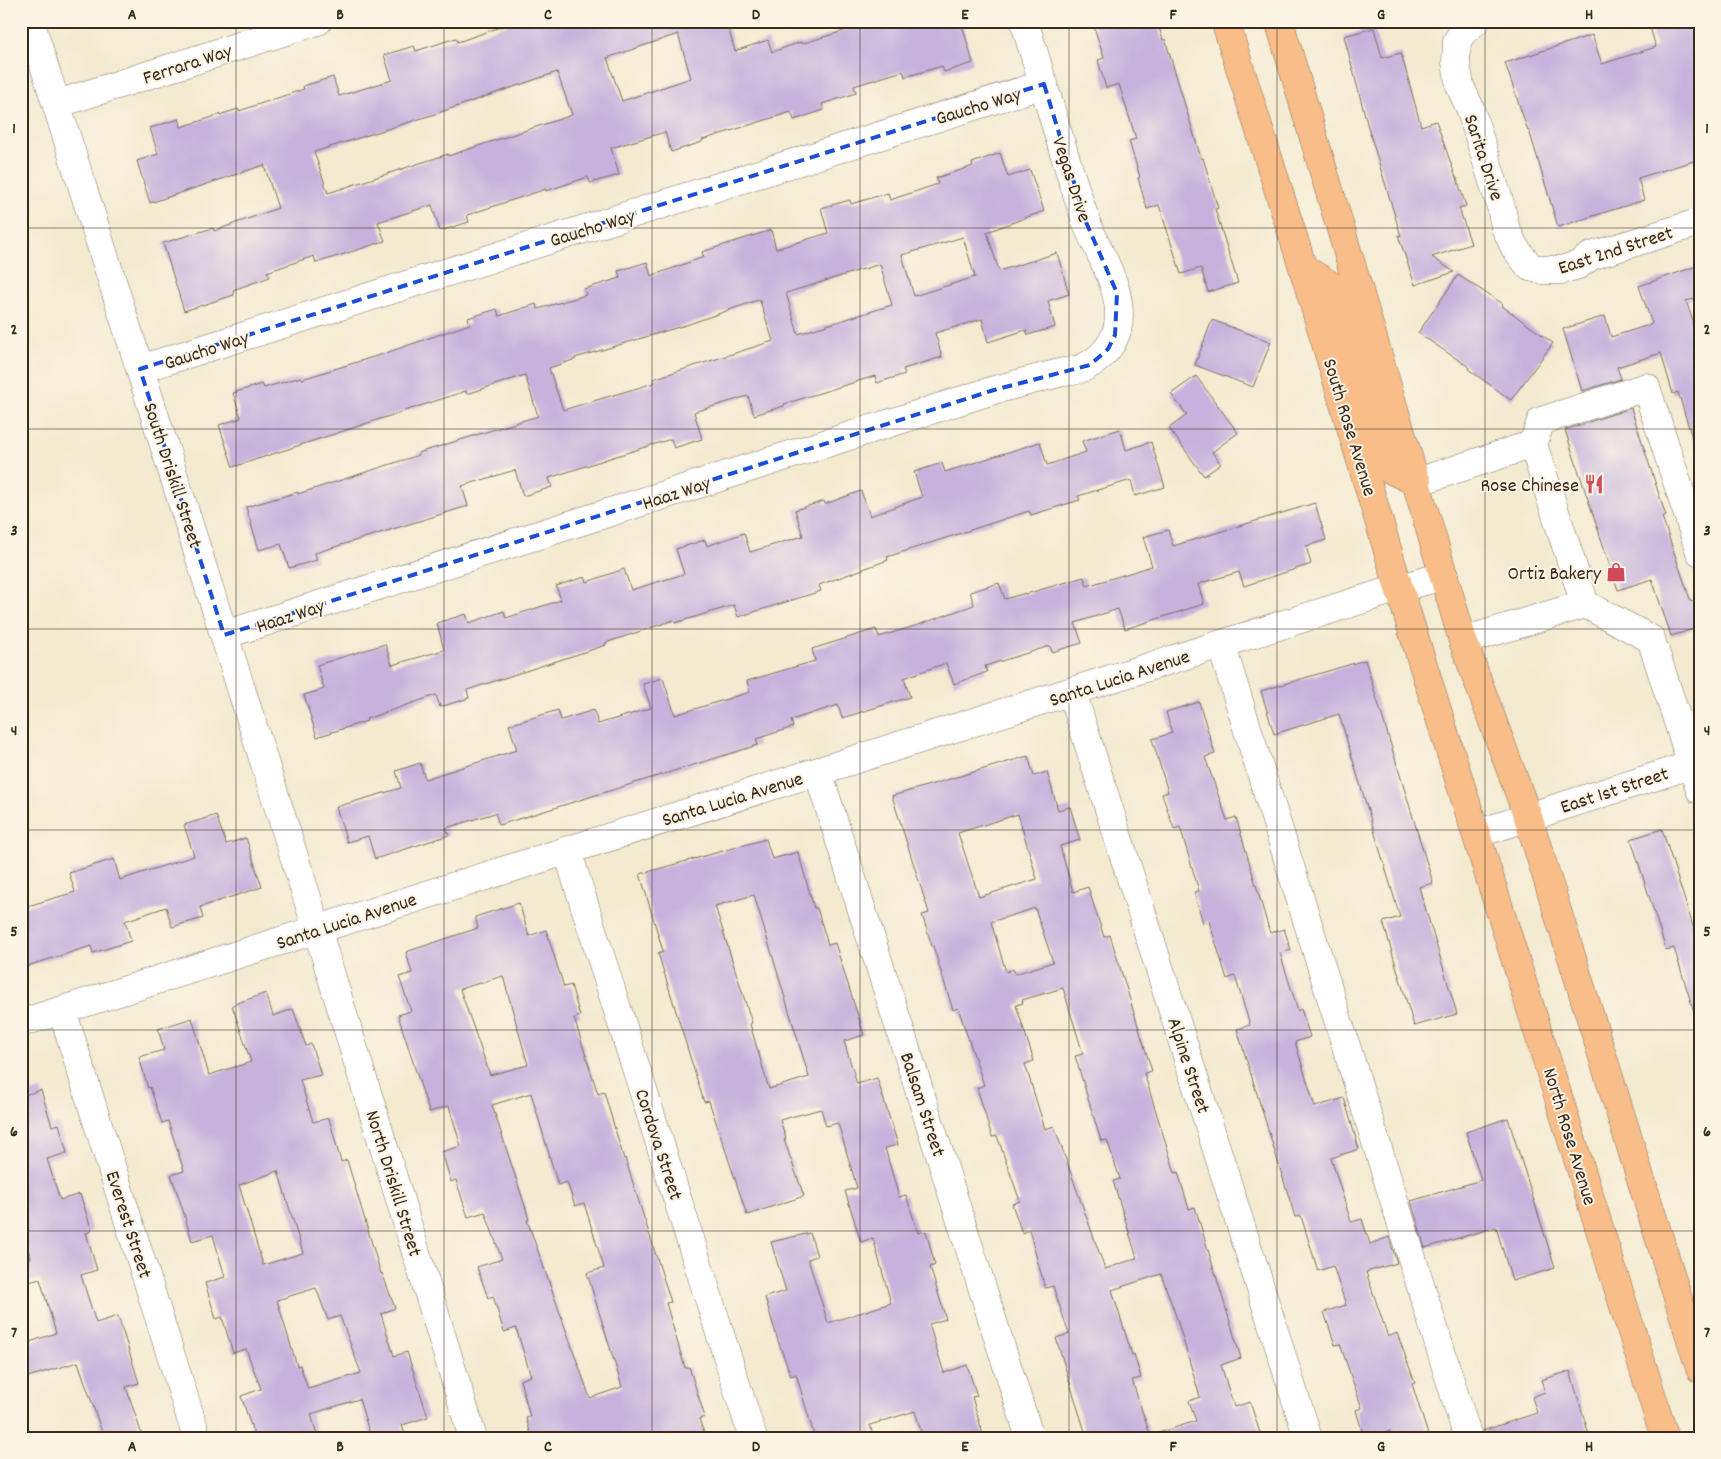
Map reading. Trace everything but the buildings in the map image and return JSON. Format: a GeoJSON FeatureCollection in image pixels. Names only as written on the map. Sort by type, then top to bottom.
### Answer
{"type":"FeatureCollection","features":[{"type":"Feature","properties":{"kind":"main road","name":"South Rose Avenue"},"geometry":{"type":"LineString","coordinates":[[1225,21],[1304,268],[1399,588],[1476,834]]}},
{"type":"Feature","properties":{"kind":"main road"},"geometry":{"type":"LineString","coordinates":[[1279,21],[1464,641],[1528,817],[1700,1369]]}},
{"type":"Feature","properties":{"kind":"main road"},"geometry":{"type":"LineString","coordinates":[[1304,268],[1332,286],[1387,468],[1417,482]]}},
{"type":"Feature","properties":{"kind":"main road","name":"North Rose Avenue"},"geometry":{"type":"LineString","coordinates":[[1476,834],[1665,1438]]}},
{"type":"Feature","properties":{"kind":"street","name":"South Driskill Street"},"geometry":{"type":"LineString","coordinates":[[30,21],[317,929]]}},
{"type":"Feature","properties":{"kind":"street","name":"Ferrara Way"},"geometry":{"type":"LineString","coordinates":[[56,104],[318,21]]}},
{"type":"Feature","properties":{"kind":"street","name":"Vegas Drive"},"geometry":{"type":"LineString","coordinates":[[1024,21],[1086,222],[1117,293],[1119,318],[1115,335]]}},
{"type":"Feature","properties":{"kind":"street","name":"Sarita Drive"},"geometry":{"type":"LineString","coordinates":[[1476,21],[1463,32],[1457,41],[1456,62],[1460,86],[1470,108],[1501,207],[1505,227],[1515,248],[1530,267]]}},
{"type":"Feature","properties":{"kind":"street","name":"Gaucho Way"},"geometry":{"type":"LineString","coordinates":[[140,369],[1044,84]]}},
{"type":"Feature","properties":{"kind":"street","name":"East 2nd Street"},"geometry":{"type":"LineString","coordinates":[[1530,267],[1543,270],[1561,270],[1578,265],[1591,256],[1700,222]]}},
{"type":"Feature","properties":{"kind":"street","name":"Haaz Way"},"geometry":{"type":"LineString","coordinates":[[224,636],[994,390],[1063,372],[1073,372],[1090,365],[1108,349],[1115,335]]}},
{"type":"Feature","properties":{"kind":"street"},"geometry":{"type":"LineString","coordinates":[[1585,604],[1533,444],[1541,421],[1646,387],[1700,552]]}},
{"type":"Feature","properties":{"kind":"street"},"geometry":{"type":"LineString","coordinates":[[1417,482],[1533,444]]}},
{"type":"Feature","properties":{"kind":"street","name":"Santa Lucia Avenue"},"geometry":{"type":"LineString","coordinates":[[21,1023],[1220,644],[1399,588],[1444,576]]}},
{"type":"Feature","properties":{"kind":"street"},"geometry":{"type":"LineString","coordinates":[[1464,641],[1585,604],[1651,638],[1696,763],[1700,790]]}},
{"type":"Feature","properties":{"kind":"street"},"geometry":{"type":"LineString","coordinates":[[1220,644],[1468,1438]]}},
{"type":"Feature","properties":{"kind":"street","name":"Alpine Street"},"geometry":{"type":"LineString","coordinates":[[1072,692],[1308,1438]]}},
{"type":"Feature","properties":{"kind":"street","name":"East 1st Street"},"geometry":{"type":"LineString","coordinates":[[1476,834],[1696,763]]}},
{"type":"Feature","properties":{"kind":"street","name":"Balsam Street"},"geometry":{"type":"LineString","coordinates":[[818,772],[1030,1438]]}},
{"type":"Feature","properties":{"kind":"street","name":"Cordova Street"},"geometry":{"type":"LineString","coordinates":[[567,850],[753,1438]]}},
{"type":"Feature","properties":{"kind":"street","name":"North Driskill Street"},"geometry":{"type":"LineString","coordinates":[[317,929],[473,1438]]}},
{"type":"Feature","properties":{"kind":"street","name":"Everest Street"},"geometry":{"type":"LineString","coordinates":[[62,1010],[197,1438]]}},
{"type":"Feature","properties":{"kind":"highlighted area"},"geometry":{"type":"Polygon","coordinates":[[[1044,84],[1086,222],[1117,293],[1115,335],[1108,349],[1090,365],[994,390],[224,635],[140,369],[1044,84]]]}},
{"type":"Feature","properties":{"kind":"place","name":"Rose Chinese"},"geometry":{"type":"Point","coordinates":[1594,484]}},
{"type":"Feature","properties":{"kind":"place","name":"Ortiz Bakery"},"geometry":{"type":"Point","coordinates":[1616,572]}}]}
